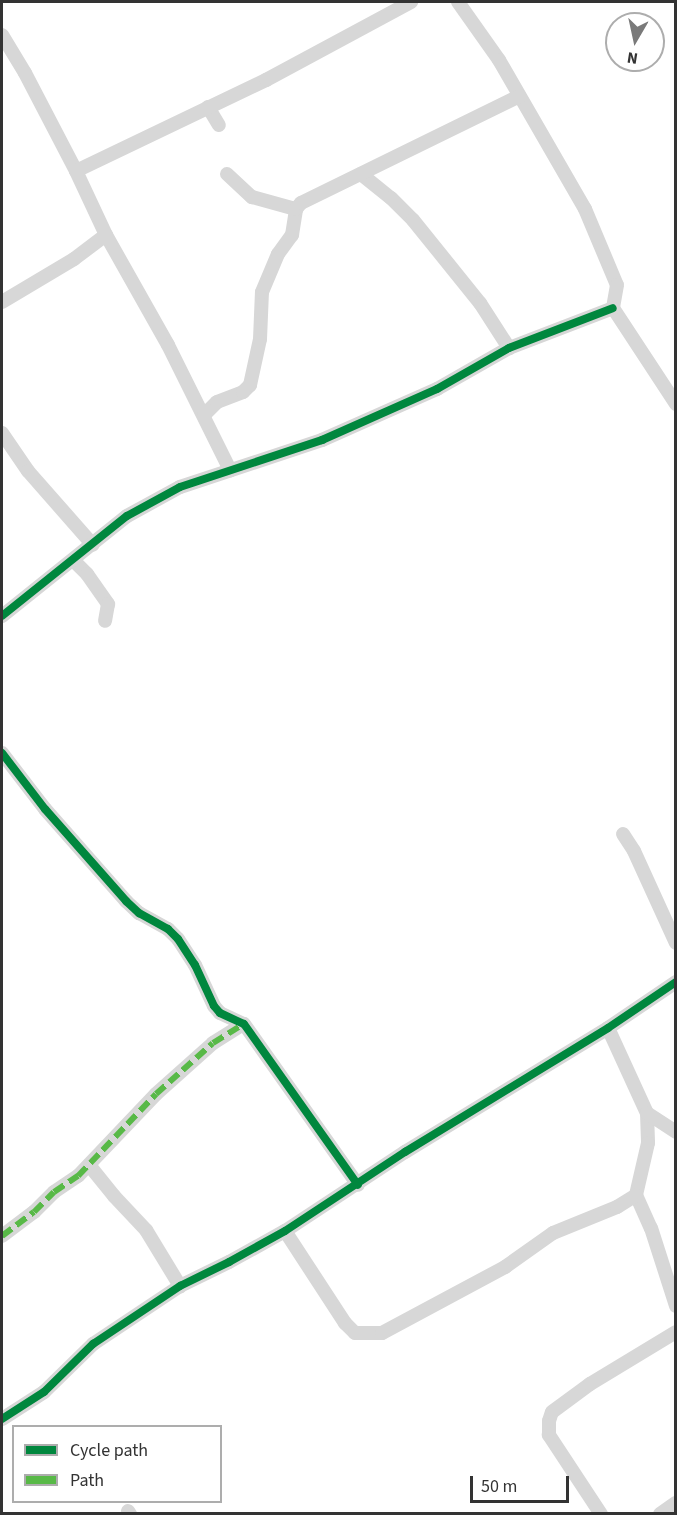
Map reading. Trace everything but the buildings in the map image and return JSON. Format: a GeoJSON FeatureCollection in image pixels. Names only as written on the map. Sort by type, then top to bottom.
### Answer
{"type":"FeatureCollection","features":[{"type":"Feature","properties":{"kind":"street"},"geometry":{"type":"LineString","coordinates":[[76,171],[266,80],[411,2]]}},
{"type":"Feature","properties":{"kind":"street"},"geometry":{"type":"LineString","coordinates":[[458,2],[499,60],[585,209],[617,285],[613,308],[675,404]]}},
{"type":"Feature","properties":{"kind":"street"},"geometry":{"type":"LineString","coordinates":[[2,35],[25,73],[106,235],[128,271],[204,415],[230,470]]}},
{"type":"Feature","properties":{"kind":"street"},"geometry":{"type":"LineString","coordinates":[[204,415],[217,402],[243,392],[250,385],[260,339],[262,292],[278,254],[292,235],[296,208],[306,199],[519,96]]}},
{"type":"Feature","properties":{"kind":"street"},"geometry":{"type":"LineString","coordinates":[[208,107],[219,125]]}},
{"type":"Feature","properties":{"kind":"street"},"geometry":{"type":"LineString","coordinates":[[227,174],[252,197],[296,208]]}},
{"type":"Feature","properties":{"kind":"street"},"geometry":{"type":"LineString","coordinates":[[361,174],[412,220],[480,303],[509,348]]}},
{"type":"Feature","properties":{"kind":"street"},"geometry":{"type":"LineString","coordinates":[[2,302],[74,259],[106,235]]}},
{"type":"Feature","properties":{"kind":"street"},"geometry":{"type":"LineString","coordinates":[[2,616],[127,516],[180,487],[322,440],[437,389],[509,348],[613,308]]}},
{"type":"Feature","properties":{"kind":"street"},"geometry":{"type":"LineString","coordinates":[[2,433],[28,471],[93,545]]}},
{"type":"Feature","properties":{"kind":"street"},"geometry":{"type":"LineString","coordinates":[[73,560],[87,574],[108,604],[105,621]]}},
{"type":"Feature","properties":{"kind":"street"},"geometry":{"type":"LineString","coordinates":[[2,753],[45,809],[126,901],[139,913],[168,929],[178,939],[195,965],[209,998],[220,1013],[244,1024],[358,1185]]}},
{"type":"Feature","properties":{"kind":"street"},"geometry":{"type":"LineString","coordinates":[[623,834],[634,851],[675,943]]}},
{"type":"Feature","properties":{"kind":"street"},"geometry":{"type":"LineString","coordinates":[[2,1419],[44,1392],[93,1344],[180,1286],[285,1231],[405,1152],[608,1028],[675,982]]}},
{"type":"Feature","properties":{"kind":"street"},"geometry":{"type":"LineString","coordinates":[[2,1236],[34,1212],[54,1192],[78,1176],[173,1078],[213,1043],[244,1024]]}},
{"type":"Feature","properties":{"kind":"street"},"geometry":{"type":"LineString","coordinates":[[608,1028],[647,1113],[648,1143],[636,1195],[651,1228],[675,1306]]}},
{"type":"Feature","properties":{"kind":"street"},"geometry":{"type":"LineString","coordinates":[[647,1113],[675,1132]]}},
{"type":"Feature","properties":{"kind":"street"},"geometry":{"type":"LineString","coordinates":[[89,1165],[146,1230],[180,1286]]}},
{"type":"Feature","properties":{"kind":"street"},"geometry":{"type":"LineString","coordinates":[[285,1231],[345,1323],[355,1332],[382,1333],[505,1267],[554,1233],[617,1207],[636,1195]]}},
{"type":"Feature","properties":{"kind":"street"},"geometry":{"type":"LineString","coordinates":[[601,1514],[549,1435],[549,1421],[552,1412],[590,1384],[675,1332]]}},
{"type":"Feature","properties":{"kind":"street"},"geometry":{"type":"LineString","coordinates":[[660,1514],[675,1503]]}},
{"type":"Feature","properties":{"kind":"marked path"},"geometry":{"type":"LineString","coordinates":[[2,1236],[34,1212],[54,1192],[78,1176],[156,1094],[213,1043],[244,1024]]}},
{"type":"Feature","properties":{"kind":"cycle path"},"geometry":{"type":"LineString","coordinates":[[2,616],[127,516],[180,487],[322,440],[437,389],[509,348],[613,308]]}},
{"type":"Feature","properties":{"kind":"cycle path"},"geometry":{"type":"LineString","coordinates":[[2,753],[45,809],[126,901],[139,913],[168,929],[178,939],[195,965],[214,1006],[220,1013],[244,1024],[358,1185]]}},
{"type":"Feature","properties":{"kind":"cycle path"},"geometry":{"type":"LineString","coordinates":[[2,1419],[44,1392],[93,1344],[180,1286],[285,1231],[405,1152],[608,1028],[676,982]]}}]}
